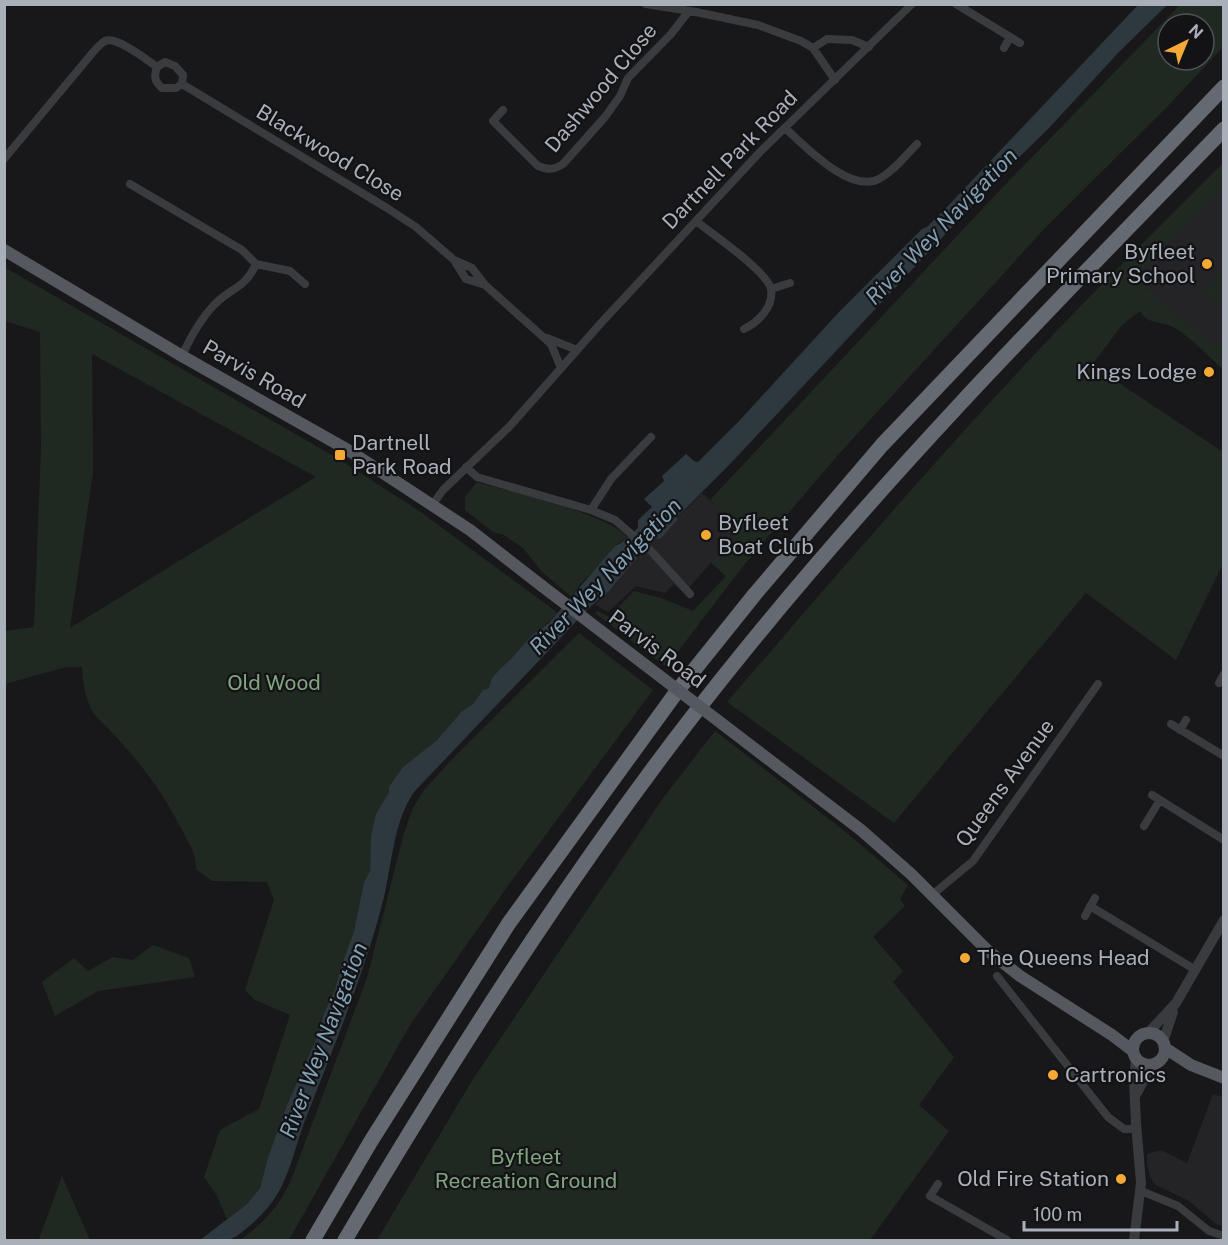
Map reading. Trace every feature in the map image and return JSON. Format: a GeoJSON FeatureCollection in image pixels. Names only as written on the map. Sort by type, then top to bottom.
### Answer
{"type":"FeatureCollection","features":[{"type":"Feature","properties":{"kind":"highway"},"geometry":{"type":"LineString","coordinates":[[313,1240],[371,1141],[509,923],[678,690],[755,594],[882,445],[1224,87]]}},
{"type":"Feature","properties":{"kind":"highway"},"geometry":{"type":"LineString","coordinates":[[345,1240],[532,940],[645,780],[744,651],[927,437],[1061,295],[1224,129]]}},
{"type":"Feature","properties":{"kind":"main road","name":"Parvis Road"},"geometry":{"type":"LineString","coordinates":[[4,250],[182,356],[348,450],[433,504],[861,830],[960,925],[1020,976],[1102,1028],[1135,1055]]}},
{"type":"Feature","properties":{"kind":"main road","name":"Parvis Road"},"geometry":{"type":"LineString","coordinates":[[1102,1028],[1144,1035]]}},
{"type":"Feature","properties":{"kind":"main road"},"geometry":{"type":"LineString","coordinates":[[1191,1065],[1156,1062],[1143,1064],[1135,1055],[1135,1041],[1144,1035],[1158,1035],[1164,1045],[1191,1065],[1224,1078]]}},
{"type":"Feature","properties":{"kind":"main road"},"geometry":{"type":"LineString","coordinates":[[1156,1062],[1164,1045]]}},
{"type":"Feature","properties":{"kind":"street"},"geometry":{"type":"LineString","coordinates":[[645,4],[758,26],[801,41],[813,48],[835,80]]}},
{"type":"Feature","properties":{"kind":"street","name":"Dartnell Park Road"},"geometry":{"type":"LineString","coordinates":[[433,504],[443,490],[509,427],[696,221],[785,128],[912,4]]}},
{"type":"Feature","properties":{"kind":"street"},"geometry":{"type":"LineString","coordinates":[[956,4],[1020,43]]}},
{"type":"Feature","properties":{"kind":"street","name":"Dashwood Close"},"geometry":{"type":"LineString","coordinates":[[503,110],[493,121],[538,166],[546,169],[556,168],[563,164],[605,117],[620,96],[628,78],[671,34],[689,11]]}},
{"type":"Feature","properties":{"kind":"street"},"geometry":{"type":"LineString","coordinates":[[1004,48],[1010,37]]}},
{"type":"Feature","properties":{"kind":"street"},"geometry":{"type":"LineString","coordinates":[[813,48],[826,39],[852,40],[869,47]]}},
{"type":"Feature","properties":{"kind":"street","name":"Blackwood Close"},"geometry":{"type":"LineString","coordinates":[[4,159],[87,59],[105,41],[112,40],[122,44],[157,67]]}},
{"type":"Feature","properties":{"kind":"street","name":"Blackwood Close"},"geometry":{"type":"LineString","coordinates":[[165,62],[175,66],[183,75],[182,84],[176,88],[162,88],[154,76],[157,67],[165,62]]}},
{"type":"Feature","properties":{"kind":"street","name":"Blackwood Close"},"geometry":{"type":"LineString","coordinates":[[182,84],[402,218],[454,260],[466,279],[485,285],[546,338],[561,368]]}},
{"type":"Feature","properties":{"kind":"street"},"geometry":{"type":"LineString","coordinates":[[785,128],[812,154],[847,178],[866,183],[878,180],[891,171],[903,151],[917,144]]}},
{"type":"Feature","properties":{"kind":"street"},"geometry":{"type":"LineString","coordinates":[[130,184],[242,250],[256,264],[290,271],[305,284]]}},
{"type":"Feature","properties":{"kind":"street"},"geometry":{"type":"LineString","coordinates":[[696,221],[752,265],[767,281],[771,289],[770,298],[762,317],[744,329]]}},
{"type":"Feature","properties":{"kind":"street"},"geometry":{"type":"LineString","coordinates":[[182,356],[205,316],[216,304],[243,285],[256,264]]}},
{"type":"Feature","properties":{"kind":"street"},"geometry":{"type":"LineString","coordinates":[[771,289],[790,283]]}},
{"type":"Feature","properties":{"kind":"street","name":"Blackwood Close"},"geometry":{"type":"LineString","coordinates":[[546,338],[577,350]]}},
{"type":"Feature","properties":{"kind":"street"},"geometry":{"type":"LineString","coordinates":[[591,510],[611,478],[651,438]]}},
{"type":"Feature","properties":{"kind":"street"},"geometry":{"type":"LineString","coordinates":[[466,467],[477,477],[591,510],[626,528],[652,552],[690,594]]}},
{"type":"Feature","properties":{"kind":"street"},"geometry":{"type":"LineString","coordinates":[[1218,683],[1224,674]]}},
{"type":"Feature","properties":{"kind":"street","name":"Queens Avenue"},"geometry":{"type":"LineString","coordinates":[[932,896],[973,861],[1098,684]]}},
{"type":"Feature","properties":{"kind":"street"},"geometry":{"type":"LineString","coordinates":[[1180,730],[1186,720]]}},
{"type":"Feature","properties":{"kind":"street"},"geometry":{"type":"LineString","coordinates":[[1171,724],[1224,756]]}},
{"type":"Feature","properties":{"kind":"street"},"geometry":{"type":"LineString","coordinates":[[1144,826],[1156,797],[1224,840]]}},
{"type":"Feature","properties":{"kind":"street"},"geometry":{"type":"LineString","coordinates":[[1085,916],[1093,902],[1194,969]]}},
{"type":"Feature","properties":{"kind":"street"},"geometry":{"type":"LineString","coordinates":[[1164,1045],[1176,1003],[1224,920]]}},
{"type":"Feature","properties":{"kind":"street"},"geometry":{"type":"LineString","coordinates":[[997,976],[1108,1117],[1124,1128],[1136,1129]]}},
{"type":"Feature","properties":{"kind":"street"},"geometry":{"type":"LineString","coordinates":[[1144,1035],[1176,1003]]}},
{"type":"Feature","properties":{"kind":"street"},"geometry":{"type":"LineString","coordinates":[[1134,1240],[1141,1191],[1136,1129],[1135,1055]]}},
{"type":"Feature","properties":{"kind":"street"},"geometry":{"type":"LineString","coordinates":[[1136,1096],[1140,1084],[1156,1062]]}},
{"type":"Feature","properties":{"kind":"street"},"geometry":{"type":"LineString","coordinates":[[938,1184],[930,1196],[1007,1240]]}},
{"type":"Feature","properties":{"kind":"street"},"geometry":{"type":"LineString","coordinates":[[1141,1191],[1178,1206],[1209,1230],[1224,1236]]}},
{"type":"Feature","properties":{"kind":"shaded area"},"geometry":{"type":"Polygon","coordinates":[[[1223,189],[1223,353],[1134,278],[1223,189]]]}},
{"type":"Feature","properties":{"kind":"shaded area"},"geometry":{"type":"Polygon","coordinates":[[[702,493],[742,528],[684,593],[674,584],[665,593],[636,586],[608,612],[595,605],[617,582],[641,549],[661,537],[702,493]]]}},
{"type":"Feature","properties":{"kind":"shaded area"},"geometry":{"type":"Polygon","coordinates":[[[1213,1094],[1223,1097],[1223,1227],[1216,1224],[1189,1201],[1156,1185],[1150,1177],[1147,1164],[1147,1154],[1161,1150],[1187,1163],[1213,1094]]]}},
{"type":"Feature","properties":{"kind":"green space"},"geometry":{"type":"Polygon","coordinates":[[[1180,5],[1223,5],[1223,47],[1216,54],[1216,12],[1173,12],[1180,5]]]}},
{"type":"Feature","properties":{"kind":"green space"},"geometry":{"type":"Polygon","coordinates":[[[1156,30],[1156,72],[1200,72],[1046,227],[838,455],[744,565],[666,667],[595,613],[598,611],[609,617],[634,591],[661,598],[693,611],[726,576],[711,563],[742,528],[710,500],[1000,190],[1156,30]]]}},
{"type":"Feature","properties":{"kind":"green space"},"geometry":{"type":"Polygon","coordinates":[[[1223,163],[1223,189],[1134,278],[1213,345],[1223,342],[1223,369],[1175,328],[1149,320],[1140,311],[1122,325],[1092,365],[1223,452],[1223,564],[1176,660],[1086,593],[894,823],[727,702],[993,399],[1079,308],[1223,163]]]}},
{"type":"Feature","properties":{"kind":"green space","name":"Old Wood"},"geometry":{"type":"Polygon","coordinates":[[[4,267],[332,455],[418,510],[558,613],[527,641],[496,675],[489,688],[483,690],[473,704],[462,711],[437,740],[403,767],[389,792],[371,836],[370,871],[364,882],[354,931],[335,989],[323,1016],[321,1028],[287,1105],[268,1157],[260,1188],[247,1204],[227,1219],[217,1196],[204,1177],[220,1130],[259,1109],[290,1015],[255,1000],[245,990],[274,900],[267,882],[212,881],[196,869],[192,849],[163,797],[132,755],[94,714],[85,691],[82,667],[66,667],[5,684],[5,631],[34,627],[41,447],[40,332],[5,321],[4,267]],[[92,354],[93,473],[70,628],[316,477],[92,354]]]}},
{"type":"Feature","properties":{"kind":"green space"},"geometry":{"type":"Polygon","coordinates":[[[1221,268],[1223,294],[1219,301],[1220,307],[1204,294],[1217,279],[1215,276],[1221,268]]]}},
{"type":"Feature","properties":{"kind":"green space"},"geometry":{"type":"Polygon","coordinates":[[[477,482],[580,512],[616,528],[627,537],[615,546],[601,564],[579,585],[572,597],[542,572],[523,548],[504,535],[493,532],[465,510],[465,497],[477,482]]]}},
{"type":"Feature","properties":{"kind":"green space"},"geometry":{"type":"Polygon","coordinates":[[[579,633],[653,690],[510,883],[410,1025],[289,1240],[240,1240],[270,1214],[291,1180],[367,978],[404,833],[413,808],[424,790],[453,758],[579,633]]]}},
{"type":"Feature","properties":{"kind":"green space","name":"Byfleet Recreation Ground"},"geometry":{"type":"Polygon","coordinates":[[[715,731],[842,829],[908,885],[900,899],[905,906],[873,937],[903,971],[893,982],[954,1057],[919,1105],[949,1131],[870,1240],[377,1240],[473,1079],[663,798],[715,731]]]}},
{"type":"Feature","properties":{"kind":"green space"},"geometry":{"type":"Polygon","coordinates":[[[153,945],[189,958],[195,977],[98,991],[55,1016],[42,982],[74,958],[88,971],[113,957],[133,960],[153,945]]]}},
{"type":"Feature","properties":{"kind":"green space"},"geometry":{"type":"Polygon","coordinates":[[[62,1176],[90,1240],[39,1239],[62,1176]]]}},
{"type":"Feature","properties":{"kind":"water","name":"River Wey Navigation"},"geometry":{"type":"Polygon","coordinates":[[[1138,5],[1167,5],[1160,12],[1156,12],[1156,16],[997,179],[731,463],[677,517],[678,519],[661,538],[653,540],[641,549],[641,553],[609,591],[590,607],[414,792],[401,818],[382,905],[365,961],[281,1187],[266,1210],[237,1236],[224,1241],[200,1240],[247,1204],[260,1188],[268,1157],[287,1105],[321,1028],[323,1016],[335,989],[354,931],[364,882],[370,871],[371,836],[376,814],[389,792],[389,787],[403,767],[437,740],[462,711],[473,704],[483,690],[489,688],[492,678],[500,669],[532,635],[549,623],[615,546],[638,528],[638,520],[652,507],[644,499],[664,481],[662,476],[686,454],[698,462],[740,420],[839,312],[945,209],[1138,5]]]}},
{"type":"Feature","properties":{"kind":"place","name":"Byfleet Primary School"},"geometry":{"type":"Point","coordinates":[1207,264]}},
{"type":"Feature","properties":{"kind":"place","name":"Kings Lodge"},"geometry":{"type":"Point","coordinates":[1209,372]}},
{"type":"Feature","properties":{"kind":"place","name":"Dartnell Park Road"},"geometry":{"type":"Point","coordinates":[340,455]}},
{"type":"Feature","properties":{"kind":"place","name":"Byfleet Boat Club"},"geometry":{"type":"Point","coordinates":[706,535]}},
{"type":"Feature","properties":{"kind":"place","name":"The Queens Head"},"geometry":{"type":"Point","coordinates":[965,958]}},
{"type":"Feature","properties":{"kind":"place","name":"Cartronics"},"geometry":{"type":"Point","coordinates":[1053,1075]}},
{"type":"Feature","properties":{"kind":"place","name":"Old Fire Station"},"geometry":{"type":"Point","coordinates":[1121,1179]}}]}
